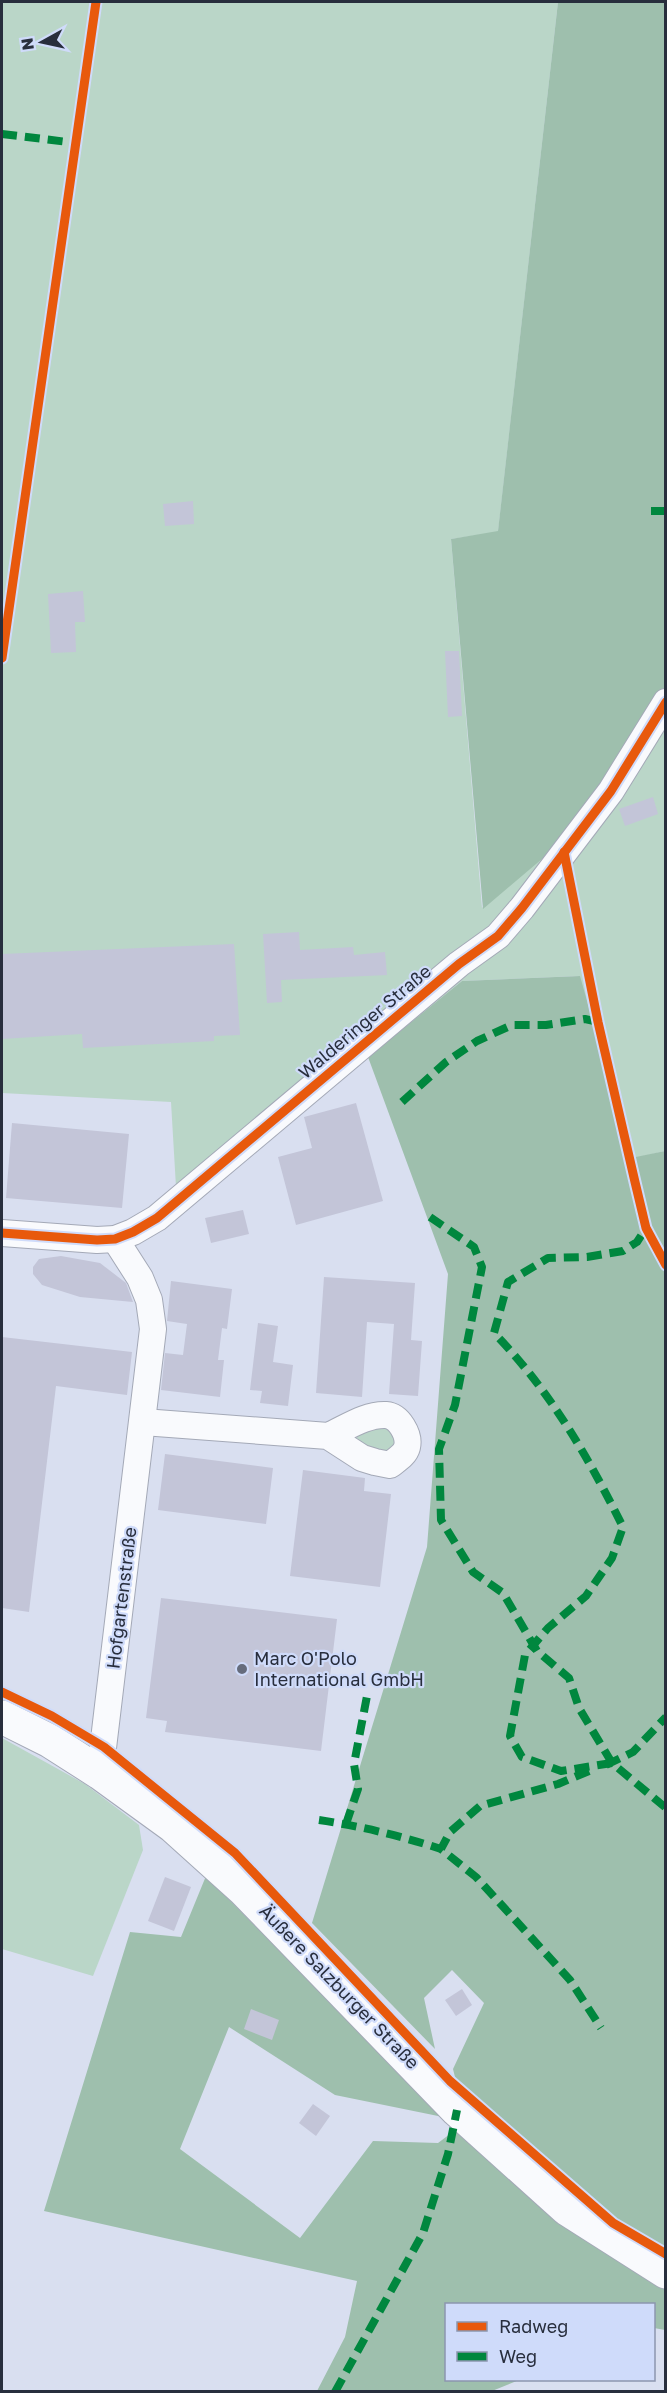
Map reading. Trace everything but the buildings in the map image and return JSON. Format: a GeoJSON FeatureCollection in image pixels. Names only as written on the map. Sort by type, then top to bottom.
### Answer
{"type":"FeatureCollection","features":[{"type":"Feature","properties":{"kind":"main road","name":"Äußere Salzburger Straße"},"geometry":{"type":"LineString","coordinates":[[2,1717],[50,1741],[100,1773],[173,1826],[244,1890],[457,2110],[567,2209],[666,2272]]}},
{"type":"Feature","properties":{"kind":"street","name":"Walderinger Straße"},"geometry":{"type":"LineString","coordinates":[[2,1233],[97,1240],[115,1239],[157,1218],[459,964],[498,936],[611,791],[666,702]]}},
{"type":"Feature","properties":{"kind":"street","name":"Hofgartenstraße"},"geometry":{"type":"LineString","coordinates":[[100,1773],[153,1329],[149,1300],[140,1278],[115,1239]]}},
{"type":"Feature","properties":{"kind":"street"},"geometry":{"type":"LineString","coordinates":[[143,1422],[328,1437]]}},
{"type":"Feature","properties":{"kind":"green space"},"geometry":{"type":"Polygon","coordinates":[[[2,2],[558,2],[498,532],[451,539],[482,908],[665,702],[665,1151],[631,1159],[579,976],[462,981],[368,1057],[176,1187],[171,1102],[2,1093],[2,2]]]}},
{"type":"Feature","properties":{"kind":"green space"},"geometry":{"type":"Polygon","coordinates":[[[558,2],[665,2],[665,702],[549,853],[483,909],[451,539],[498,531],[558,2]]]}},
{"type":"Feature","properties":{"kind":"green space"},"geometry":{"type":"Polygon","coordinates":[[[580,976],[631,1158],[665,1151],[665,2330],[655,2328],[655,2303],[445,2303],[445,2381],[517,2381],[492,2391],[317,2391],[345,2337],[357,2281],[44,2211],[130,1932],[181,1937],[206,1876],[443,2117],[335,2095],[229,2027],[180,2149],[300,2238],[373,2141],[438,2143],[466,2122],[453,2069],[484,2003],[452,1970],[424,1998],[435,2049],[312,1923],[427,1547],[448,1274],[368,1057],[462,981],[580,976]]]}},
{"type":"Feature","properties":{"kind":"green space"},"geometry":{"type":"Polygon","coordinates":[[[383,1425],[393,1434],[396,1444],[388,1451],[370,1450],[359,1441],[356,1434],[383,1425]]]}},
{"type":"Feature","properties":{"kind":"green space"},"geometry":{"type":"Polygon","coordinates":[[[2,1738],[85,1784],[139,1825],[143,1850],[93,1976],[2,1949],[2,1738]]]}},
{"type":"Feature","properties":{"kind":"marked path"},"geometry":{"type":"LineString","coordinates":[[2,134],[76,143]]}},
{"type":"Feature","properties":{"kind":"marked path"},"geometry":{"type":"LineString","coordinates":[[651,511],[666,511]]}},
{"type":"Feature","properties":{"kind":"marked path"},"geometry":{"type":"LineString","coordinates":[[402,1102],[446,1062],[477,1041],[512,1025],[546,1025],[585,1019],[598,1022]]}},
{"type":"Feature","properties":{"kind":"marked path"},"geometry":{"type":"LineString","coordinates":[[430,1217],[474,1247],[482,1267],[455,1405],[439,1449],[441,1520],[473,1572],[503,1593],[537,1651],[569,1678],[579,1708],[612,1763],[666,1808]]}},
{"type":"Feature","properties":{"kind":"marked path"},"geometry":{"type":"LineString","coordinates":[[612,1763],[561,1771],[522,1757],[510,1736],[525,1655],[548,1628],[586,1596],[612,1558],[623,1527],[566,1425],[533,1378],[494,1333],[508,1282],[548,1258],[587,1257],[623,1251],[637,1242],[646,1228]]}},
{"type":"Feature","properties":{"kind":"marked path"},"geometry":{"type":"LineString","coordinates":[[346,1824],[358,1789],[354,1764],[367,1696]]}},
{"type":"Feature","properties":{"kind":"marked path"},"geometry":{"type":"LineString","coordinates":[[606,1765],[633,1752],[666,1717]]}},
{"type":"Feature","properties":{"kind":"marked path"},"geometry":{"type":"LineString","coordinates":[[589,1771],[558,1784],[480,1806],[450,1832],[441,1849],[476,1877],[570,1980],[601,2028]]}},
{"type":"Feature","properties":{"kind":"marked path"},"geometry":{"type":"LineString","coordinates":[[319,1820],[380,1832],[441,1849]]}},
{"type":"Feature","properties":{"kind":"marked path"},"geometry":{"type":"LineString","coordinates":[[335,2392],[423,2233],[448,2154],[457,2110]]}},
{"type":"Feature","properties":{"kind":"cycle path"},"geometry":{"type":"LineString","coordinates":[[2,658],[96,2]]}},
{"type":"Feature","properties":{"kind":"cycle path"},"geometry":{"type":"LineString","coordinates":[[2,1233],[97,1240],[115,1239],[157,1218],[459,964],[498,936],[611,791],[666,702]]}},
{"type":"Feature","properties":{"kind":"cycle path"},"geometry":{"type":"LineString","coordinates":[[564,852],[598,1022],[646,1228],[666,1265]]}},
{"type":"Feature","properties":{"kind":"cycle path"},"geometry":{"type":"LineString","coordinates":[[2,1692],[52,1716],[104,1747],[235,1853],[450,2081],[613,2223],[666,2254]]}},
{"type":"Feature","properties":{"kind":"place","name":"Marc O'Polo International GmbH"},"geometry":{"type":"Point","coordinates":[242,1669]}}]}
